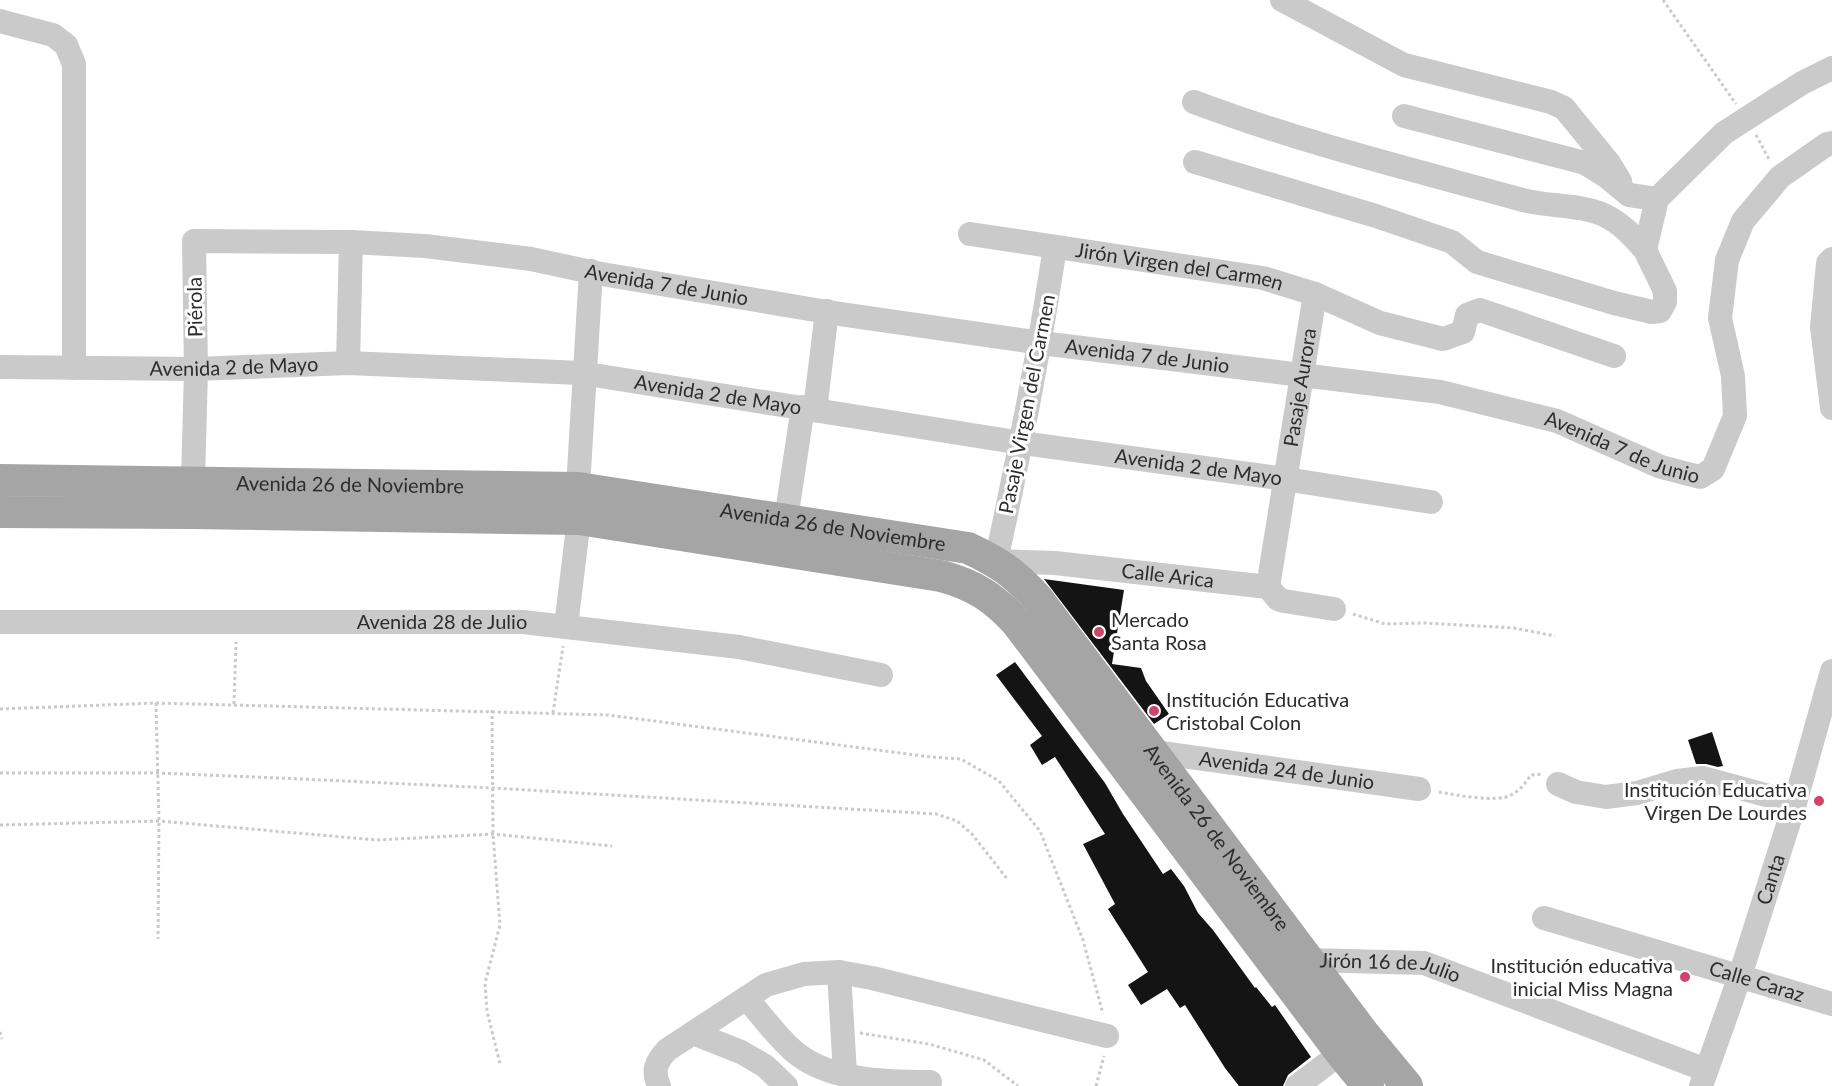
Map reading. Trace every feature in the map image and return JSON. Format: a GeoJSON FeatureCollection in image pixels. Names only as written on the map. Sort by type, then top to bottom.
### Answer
{"type":"FeatureCollection","features":[{"type":"Feature","properties":{"kind":"main road","name":"Avenida 26 de Noviembre"},"geometry":{"type":"LineString","coordinates":[[0,480],[578,488],[968,548],[996,561],[1018,577],[1038,599],[1364,1034],[1407,1086]]}},
{"type":"Feature","properties":{"kind":"main road"},"geometry":{"type":"LineString","coordinates":[[39,480],[40,513]]}},
{"type":"Feature","properties":{"kind":"main road","name":"Avenida 26 de Noviembre"},"geometry":{"type":"LineString","coordinates":[[0,512],[579,519],[961,581],[1001,605],[1017,623],[1368,1086]]}},
{"type":"Feature","properties":{"kind":"main road"},"geometry":{"type":"LineString","coordinates":[[1205,872],[1230,854]]}},
{"type":"Feature","properties":{"kind":"street"},"geometry":{"type":"LineString","coordinates":[[1282,0],[1404,65],[1551,102],[1564,108],[1609,163],[1629,195]]}},
{"type":"Feature","properties":{"kind":"street"},"geometry":{"type":"LineString","coordinates":[[0,21],[53,36],[66,45],[74,64],[74,368]]}},
{"type":"Feature","properties":{"kind":"street"},"geometry":{"type":"LineString","coordinates":[[1646,250],[1657,199],[1724,133],[1802,83],[1832,68]]}},
{"type":"Feature","properties":{"kind":"street"},"geometry":{"type":"LineString","coordinates":[[1194,102],[1250,123],[1534,204],[1588,209],[1604,215],[1621,225],[1646,250],[1665,291],[1665,302],[1660,311],[1652,312],[1614,303],[1477,262],[1452,242],[1376,216],[1195,162]]}},
{"type":"Feature","properties":{"kind":"street"},"geometry":{"type":"LineString","coordinates":[[1404,116],[1585,163],[1606,176],[1629,195],[1657,199]]}},
{"type":"Feature","properties":{"kind":"street","name":"Avenida 7 de Junio"},"geometry":{"type":"LineString","coordinates":[[195,241],[351,242],[425,246],[519,258],[827,312],[1041,343],[1440,392],[1557,420],[1661,467],[1700,477],[1713,469],[1735,416],[1733,376],[1720,318],[1727,260],[1743,221],[1780,177],[1827,144],[1832,143]]}},
{"type":"Feature","properties":{"kind":"street","name":"Jirón Virgen del Carmen"},"geometry":{"type":"LineString","coordinates":[[970,234],[1263,278],[1315,294],[1380,323],[1443,339],[1463,332],[1467,315],[1480,310],[1614,356]]}},
{"type":"Feature","properties":{"kind":"street","name":"Piérola"},"geometry":{"type":"LineString","coordinates":[[194,482],[195,241]]}},
{"type":"Feature","properties":{"kind":"street"},"geometry":{"type":"LineString","coordinates":[[348,363],[351,242]]}},
{"type":"Feature","properties":{"kind":"street","name":"Pasaje Virgen del Carmen"},"geometry":{"type":"LineString","coordinates":[[996,561],[1041,343],[1055,247]]}},
{"type":"Feature","properties":{"kind":"street"},"geometry":{"type":"LineString","coordinates":[[1832,260],[1828,263],[1822,327],[1832,408]]}},
{"type":"Feature","properties":{"kind":"street"},"geometry":{"type":"LineString","coordinates":[[578,488],[591,272]]}},
{"type":"Feature","properties":{"kind":"street","name":"Pasaje Aurora"},"geometry":{"type":"LineString","coordinates":[[1268,588],[1315,294]]}},
{"type":"Feature","properties":{"kind":"street"},"geometry":{"type":"LineString","coordinates":[[786,519],[827,312]]}},
{"type":"Feature","properties":{"kind":"street","name":"Avenida 2 de Mayo"},"geometry":{"type":"LineString","coordinates":[[0,367],[196,369],[348,363],[586,374],[1022,443],[1431,502]]}},
{"type":"Feature","properties":{"kind":"street"},"geometry":{"type":"LineString","coordinates":[[566,626],[579,519]]}},
{"type":"Feature","properties":{"kind":"street","name":"Calle Arica"},"geometry":{"type":"LineString","coordinates":[[996,561],[1055,563],[1268,588],[1278,599],[1284,601],[1334,609]]}},
{"type":"Feature","properties":{"kind":"street","name":"Avenida 28 de Julio"},"geometry":{"type":"LineString","coordinates":[[0,622],[523,622],[739,647],[881,675]]}},
{"type":"Feature","properties":{"kind":"street","name":"Canta"},"geometry":{"type":"LineString","coordinates":[[1704,1078],[1740,976],[1795,803],[1832,671]]}},
{"type":"Feature","properties":{"kind":"street","name":"Avenida 24 de Junio"},"geometry":{"type":"LineString","coordinates":[[1154,752],[1419,789]]}},
{"type":"Feature","properties":{"kind":"street"},"geometry":{"type":"LineString","coordinates":[[1558,784],[1576,792],[1606,797],[1637,793],[1677,781],[1703,777],[1795,803]]}},
{"type":"Feature","properties":{"kind":"street","name":"Calle Caraz"},"geometry":{"type":"LineString","coordinates":[[1544,918],[1832,1004]]}},
{"type":"Feature","properties":{"kind":"street","name":"Jirón 16 de Julio"},"geometry":{"type":"LineString","coordinates":[[1309,960],[1424,963],[1704,1078]]}},
{"type":"Feature","properties":{"kind":"street"},"geometry":{"type":"LineString","coordinates":[[839,972],[845,1074]]}},
{"type":"Feature","properties":{"kind":"street"},"geometry":{"type":"LineString","coordinates":[[659,1086],[654,1069],[667,1050],[765,985],[804,974],[839,972],[872,978],[1107,1036]]}},
{"type":"Feature","properties":{"kind":"street"},"geometry":{"type":"LineString","coordinates":[[746,998],[795,1053],[813,1064],[845,1074],[888,1082],[930,1082]]}},
{"type":"Feature","properties":{"kind":"street"},"geometry":{"type":"LineString","coordinates":[[693,1033],[741,1052],[765,1066],[786,1086]]}},
{"type":"Feature","properties":{"kind":"street"},"geometry":{"type":"LineString","coordinates":[[1297,1086],[1341,1053]]}},
{"type":"Feature","properties":{"kind":"path"},"geometry":{"type":"LineString","coordinates":[[1663,0],[1746,118],[1780,177]]}},
{"type":"Feature","properties":{"kind":"path"},"geometry":{"type":"LineString","coordinates":[[1334,609],[1385,624],[1425,623],[1514,627],[1556,636]]}},
{"type":"Feature","properties":{"kind":"path"},"geometry":{"type":"LineString","coordinates":[[234,704],[237,622]]}},
{"type":"Feature","properties":{"kind":"path"},"geometry":{"type":"LineString","coordinates":[[553,713],[566,626]]}},
{"type":"Feature","properties":{"kind":"path"},"geometry":{"type":"LineString","coordinates":[[156,703],[159,821],[158,939]]}},
{"type":"Feature","properties":{"kind":"path"},"geometry":{"type":"LineString","coordinates":[[0,709],[156,703],[492,710],[609,715],[961,759],[999,781],[1040,831],[1083,940],[1106,1023],[1107,1036],[1103,1062],[1096,1086]]}},
{"type":"Feature","properties":{"kind":"path"},"geometry":{"type":"LineString","coordinates":[[492,710],[494,834],[500,925],[485,983],[487,1011],[500,1064]]}},
{"type":"Feature","properties":{"kind":"path"},"geometry":{"type":"LineString","coordinates":[[0,773],[157,773],[493,788],[936,814],[957,821],[972,834],[1008,880]]}},
{"type":"Feature","properties":{"kind":"path"},"geometry":{"type":"LineString","coordinates":[[1419,789],[1498,798],[1510,796],[1522,787],[1531,775],[1540,773],[1558,784]]}},
{"type":"Feature","properties":{"kind":"path"},"geometry":{"type":"LineString","coordinates":[[0,825],[159,821],[377,840],[494,834],[612,846]]}},
{"type":"Feature","properties":{"kind":"path"},"geometry":{"type":"LineString","coordinates":[[843,1030],[929,1044],[984,1060],[1018,1086]]}},
{"type":"Feature","properties":{"kind":"path"},"geometry":{"type":"LineString","coordinates":[[0,1032],[2,1039]]}},
{"type":"Feature","properties":{"kind":"building","name":"Mercado Santa Rosa"},"geometry":{"type":"Polygon","coordinates":[[[1044,579],[1124,590],[1112,664],[1141,668],[1146,681],[1169,714],[1154,724],[1044,579]]]}},
{"type":"Feature","properties":{"kind":"building"},"geometry":{"type":"Polygon","coordinates":[[[1015,662],[1105,783],[1163,874],[1171,869],[1184,886],[1198,913],[1255,988],[1272,1007],[1275,1005],[1311,1057],[1288,1075],[1283,1086],[1239,1086],[1185,1005],[1180,1008],[1167,989],[1141,1005],[1128,985],[1148,972],[1108,909],[1115,904],[1083,844],[1105,834],[1055,757],[1042,765],[1030,745],[1042,736],[996,675],[1015,662]]]}},
{"type":"Feature","properties":{"kind":"building"},"geometry":{"type":"Polygon","coordinates":[[[1712,732],[1723,766],[1696,764],[1688,740],[1712,732]]]}},
{"type":"Feature","properties":{"kind":"place","name":"Mercado Santa Rosa"},"geometry":{"type":"Point","coordinates":[1099,632]}},
{"type":"Feature","properties":{"kind":"place","name":"Institución Educativa Cristobal Colon"},"geometry":{"type":"Point","coordinates":[1154,711]}},
{"type":"Feature","properties":{"kind":"place","name":"Institución Educativa Virgen De Lourdes"},"geometry":{"type":"Point","coordinates":[1819,801]}},
{"type":"Feature","properties":{"kind":"place","name":"Institución educativa inicial Miss Magna"},"geometry":{"type":"Point","coordinates":[1685,977]}}]}
